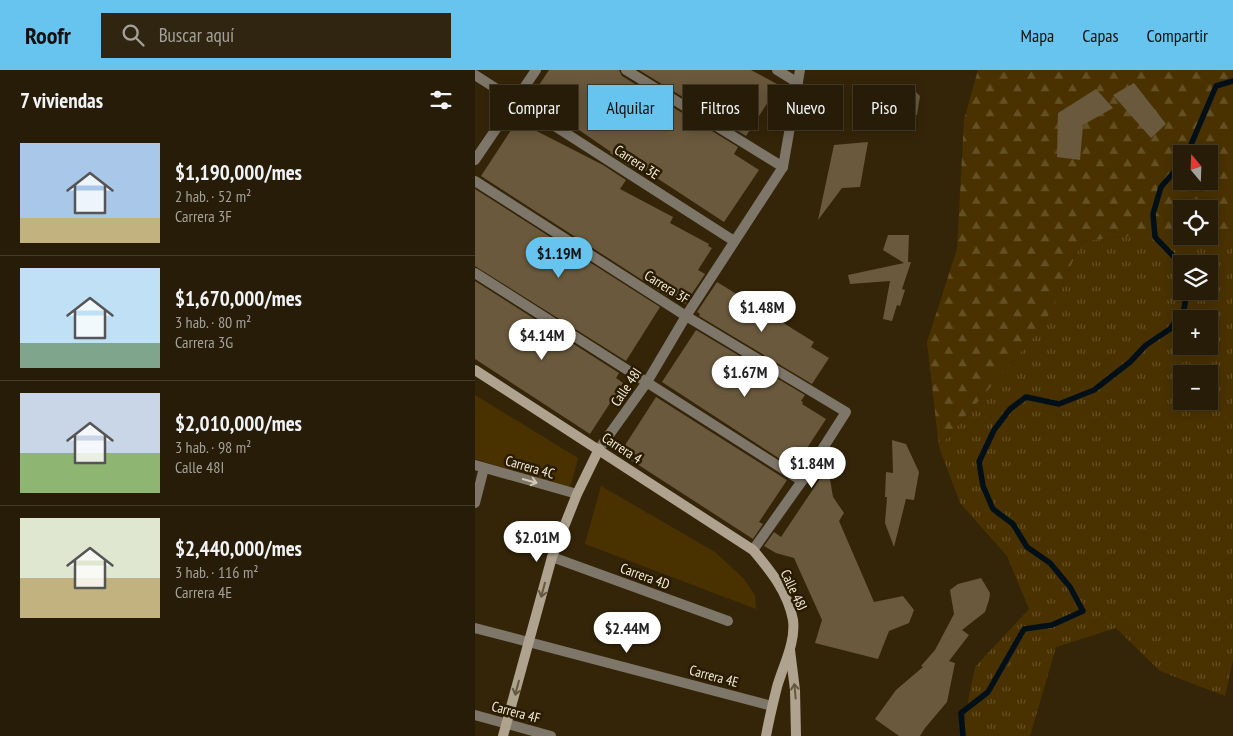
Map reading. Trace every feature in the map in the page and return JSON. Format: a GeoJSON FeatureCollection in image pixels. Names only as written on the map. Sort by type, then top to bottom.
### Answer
{"type":"FeatureCollection","features":[{"type":"Feature","properties":{"kind":"main road","name":"Carrera 4"},"geometry":{"type":"LineString","coordinates":[[475,370],[753,550]]}},
{"type":"Feature","properties":{"kind":"main road","name":"Calle 48I"},"geometry":{"type":"LineString","coordinates":[[503,736],[552,557],[577,494],[599,449]]}},
{"type":"Feature","properties":{"kind":"main road","name":"Calle 48J"},"geometry":{"type":"LineString","coordinates":[[753,550],[777,578],[793,619],[793,634],[772,706],[766,736]]}},
{"type":"Feature","properties":{"kind":"main road","name":"Calle 48J"},"geometry":{"type":"LineString","coordinates":[[790,646],[796,697],[796,736]]}},
{"type":"Feature","properties":{"kind":"street"},"geometry":{"type":"LineString","coordinates":[[524,85],[535,70]]}},
{"type":"Feature","properties":{"kind":"street"},"geometry":{"type":"LineString","coordinates":[[626,70],[783,167]]}},
{"type":"Feature","properties":{"kind":"street"},"geometry":{"type":"LineString","coordinates":[[777,70],[798,83]]}},
{"type":"Feature","properties":{"kind":"street","name":"Calle 48I"},"geometry":{"type":"LineString","coordinates":[[599,449],[647,382],[686,316],[783,167],[800,70]]}},
{"type":"Feature","properties":{"kind":"street","name":"Carrera 3E"},"geometry":{"type":"LineString","coordinates":[[475,75],[491,85]]}},
{"type":"Feature","properties":{"kind":"street"},"geometry":{"type":"LineString","coordinates":[[475,160],[494,130]]}},
{"type":"Feature","properties":{"kind":"street","name":"Carrera 3E"},"geometry":{"type":"LineString","coordinates":[[561,130],[734,241]]}},
{"type":"Feature","properties":{"kind":"street","name":"Carrera 3F"},"geometry":{"type":"LineString","coordinates":[[475,181],[686,316],[846,412],[802,481]]}},
{"type":"Feature","properties":{"kind":"street"},"geometry":{"type":"LineString","coordinates":[[475,273],[802,481],[753,550]]}},
{"type":"Feature","properties":{"kind":"street"},"geometry":{"type":"LineString","coordinates":[[475,503],[479,467]]}},
{"type":"Feature","properties":{"kind":"street","name":"Carrera 4C"},"geometry":{"type":"LineString","coordinates":[[479,467],[577,494]]}},
{"type":"Feature","properties":{"kind":"street","name":"Carrera 4D"},"geometry":{"type":"LineString","coordinates":[[552,557],[728,621]]}},
{"type":"Feature","properties":{"kind":"street","name":"Carrera 4E"},"geometry":{"type":"LineString","coordinates":[[475,628],[772,706]]}},
{"type":"Feature","properties":{"kind":"street","name":"Carrera 4F"},"geometry":{"type":"LineString","coordinates":[[475,715],[551,736]]}},
{"type":"Feature","properties":{"kind":"green space"},"geometry":{"type":"Polygon","coordinates":[[[978,70],[1233,70],[1233,248],[1218,241],[1218,200],[1173,200],[1173,232],[1082,241],[1044,325],[939,447],[927,342],[957,249],[964,120],[978,70]]]}},
{"type":"Feature","properties":{"kind":"green space"},"geometry":{"type":"Polygon","coordinates":[[[1173,232],[1173,245],[1218,245],[1218,241],[1233,248],[1233,660],[1225,696],[1160,671],[1116,628],[1056,647],[1030,736],[961,736],[975,667],[1029,609],[1007,556],[960,503],[939,447],[1044,325],[1082,241],[1173,232]]]}},
{"type":"Feature","properties":{"kind":"green space"},"geometry":{"type":"Polygon","coordinates":[[[475,395],[578,458],[570,488],[475,459],[475,395]]]}},
{"type":"Feature","properties":{"kind":"green space"},"geometry":{"type":"Polygon","coordinates":[[[601,486],[715,552],[744,579],[755,595],[756,609],[585,544],[601,486]]]}},
{"type":"Feature","properties":{"kind":"building"},"geometry":{"type":"Polygon","coordinates":[[[549,70],[619,70],[622,76],[637,85],[588,85],[588,130],[673,130],[673,107],[683,113],[683,130],[710,130],[738,147],[734,154],[759,170],[724,222],[637,165],[634,169],[578,129],[578,85],[539,85],[549,70]]]}},
{"type":"Feature","properties":{"kind":"building"},"geometry":{"type":"Polygon","coordinates":[[[639,70],[751,70],[779,85],[768,85],[768,102],[758,117],[758,85],[683,85],[683,97],[673,91],[673,85],[663,85],[639,70]]]}},
{"type":"Feature","properties":{"kind":"building"},"geometry":{"type":"Polygon","coordinates":[[[1134,83],[1166,124],[1151,138],[1113,95],[1134,83]]]}},
{"type":"Feature","properties":{"kind":"building"},"geometry":{"type":"Polygon","coordinates":[[[1096,89],[1113,108],[1083,125],[1080,160],[1057,157],[1058,113],[1096,89]]]}},
{"type":"Feature","properties":{"kind":"building"},"geometry":{"type":"Polygon","coordinates":[[[915,91],[920,96],[917,115],[915,115],[915,91]]]}},
{"type":"Feature","properties":{"kind":"building"},"geometry":{"type":"Polygon","coordinates":[[[511,130],[535,130],[603,165],[626,180],[620,189],[673,217],[670,223],[709,244],[708,246],[712,248],[698,270],[705,274],[685,304],[668,294],[667,296],[481,176],[511,130]]]}},
{"type":"Feature","properties":{"kind":"building"},"geometry":{"type":"Polygon","coordinates":[[[736,130],[750,130],[746,136],[736,130]]]}},
{"type":"Feature","properties":{"kind":"building"},"geometry":{"type":"Polygon","coordinates":[[[868,142],[860,187],[842,188],[818,220],[834,145],[868,142]]]}},
{"type":"Feature","properties":{"kind":"building"},"geometry":{"type":"Polygon","coordinates":[[[475,189],[660,307],[626,361],[475,266],[475,189]]]}},
{"type":"Feature","properties":{"kind":"building"},"geometry":{"type":"Polygon","coordinates":[[[888,235],[909,235],[908,262],[911,262],[902,289],[905,290],[900,306],[897,305],[892,321],[883,319],[890,281],[850,284],[848,275],[904,263],[883,250],[888,235]]]}},
{"type":"Feature","properties":{"kind":"building"},"geometry":{"type":"Polygon","coordinates":[[[475,281],[619,373],[616,378],[623,383],[590,434],[475,359],[475,281]]]}},
{"type":"Feature","properties":{"kind":"building"},"geometry":{"type":"Polygon","coordinates":[[[717,282],[814,342],[811,347],[829,358],[812,384],[699,316],[700,314],[697,312],[717,282]]]}},
{"type":"Feature","properties":{"kind":"building"},"geometry":{"type":"Polygon","coordinates":[[[696,330],[805,395],[801,401],[803,402],[802,404],[826,419],[794,468],[662,382],[696,330]]]}},
{"type":"Feature","properties":{"kind":"building"},"geometry":{"type":"Polygon","coordinates":[[[656,397],[787,480],[759,522],[763,524],[753,539],[620,453],[656,397]]]}},
{"type":"Feature","properties":{"kind":"building"},"geometry":{"type":"Polygon","coordinates":[[[892,440],[906,444],[919,472],[914,500],[906,499],[894,547],[885,523],[886,472],[893,473],[892,440]]]}},
{"type":"Feature","properties":{"kind":"building"},"geometry":{"type":"Polygon","coordinates":[[[828,467],[833,497],[844,513],[839,521],[874,602],[903,596],[914,610],[909,623],[889,631],[878,659],[815,643],[822,620],[794,558],[776,553],[764,546],[774,532],[781,537],[828,467]]]}},
{"type":"Feature","properties":{"kind":"building"},"geometry":{"type":"Polygon","coordinates":[[[981,578],[990,593],[989,600],[985,612],[962,630],[969,635],[949,661],[955,663],[947,702],[920,736],[899,736],[875,719],[896,690],[923,667],[921,666],[935,650],[954,614],[950,590],[958,584],[981,578]]]}},
{"type":"Feature","properties":{"kind":"waterway"},"geometry":{"type":"LineString","coordinates":[[1191,145],[1216,86],[1233,81]]}},
{"type":"Feature","properties":{"kind":"waterway"},"geometry":{"type":"LineString","coordinates":[[1173,173],[1161,187],[1153,214],[1155,237],[1173,256]]}},
{"type":"Feature","properties":{"kind":"waterway"},"geometry":{"type":"LineString","coordinates":[[963,736],[961,713],[988,692],[1024,629],[1052,625],[1083,611],[1070,587],[1050,563],[1027,547],[1013,524],[993,509],[983,486],[979,462],[994,430],[1010,409],[1026,397],[1059,404],[1094,390],[1130,362],[1146,345],[1170,329],[1184,309],[1186,300]]}}]}
